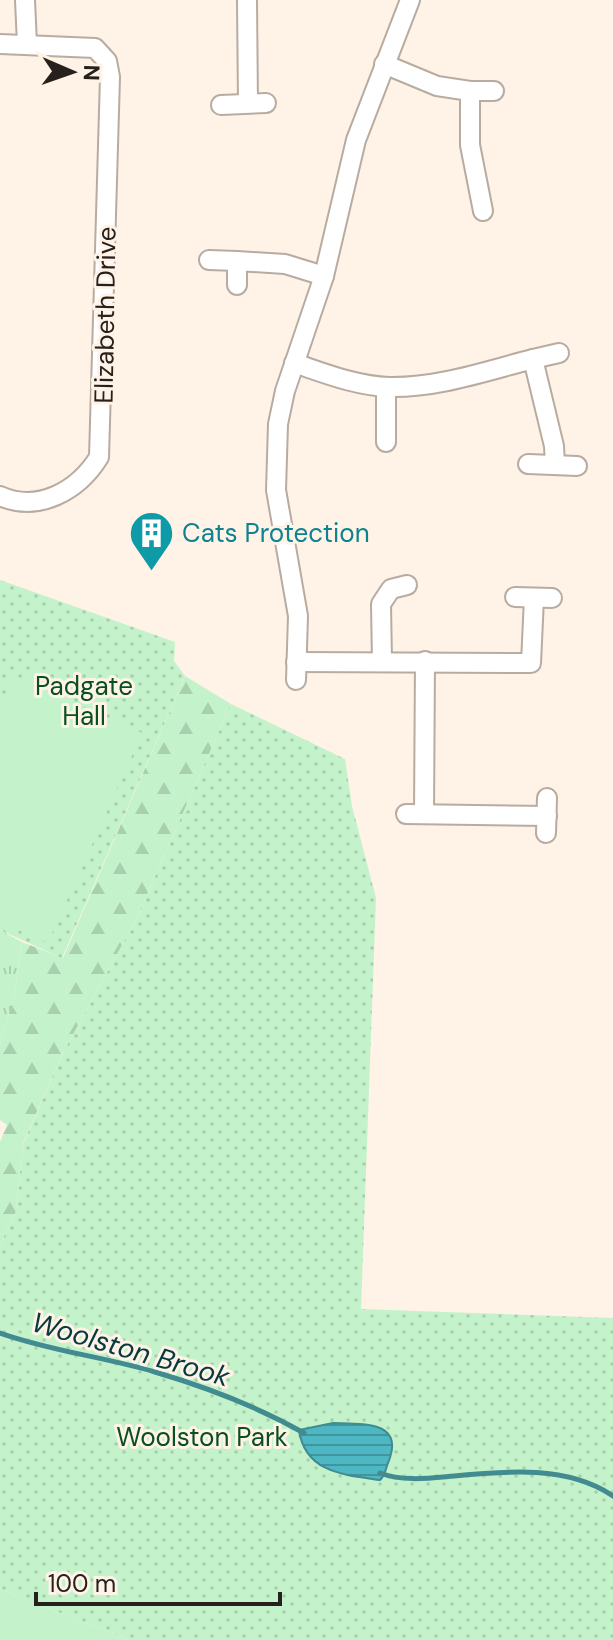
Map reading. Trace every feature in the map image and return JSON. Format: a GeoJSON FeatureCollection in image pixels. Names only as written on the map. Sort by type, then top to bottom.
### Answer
{"type":"FeatureCollection","features":[{"type":"Feature","properties":{"kind":"street"},"geometry":{"type":"LineString","coordinates":[[0,44],[27,44],[25,0]]}},
{"type":"Feature","properties":{"kind":"street"},"geometry":{"type":"LineString","coordinates":[[221,105],[257,103],[247,0]]}},
{"type":"Feature","properties":{"kind":"street"},"geometry":{"type":"LineString","coordinates":[[410,0],[356,140],[324,276],[294,363],[278,424],[276,490],[298,616],[296,671],[425,661],[531,673],[534,598]]}},
{"type":"Feature","properties":{"kind":"street","name":"Elizabeth Drive"},"geometry":{"type":"LineString","coordinates":[[0,496],[21,504],[46,501],[84,476],[99,457],[102,445],[110,77],[104,55],[89,47],[27,44]]}},
{"type":"Feature","properties":{"kind":"street"},"geometry":{"type":"LineString","coordinates":[[384,64],[437,86],[494,91]]}},
{"type":"Feature","properties":{"kind":"street"},"geometry":{"type":"LineString","coordinates":[[470,91],[470,145],[483,211]]}},
{"type":"Feature","properties":{"kind":"street"},"geometry":{"type":"LineString","coordinates":[[209,260],[285,264],[324,276]]}},
{"type":"Feature","properties":{"kind":"street"},"geometry":{"type":"LineString","coordinates":[[237,261],[237,285]]}},
{"type":"Feature","properties":{"kind":"street"},"geometry":{"type":"LineString","coordinates":[[294,363],[335,377],[386,387],[446,381],[559,353]]}},
{"type":"Feature","properties":{"kind":"street"},"geometry":{"type":"LineString","coordinates":[[533,359],[554,446],[555,465]]}},
{"type":"Feature","properties":{"kind":"street"},"geometry":{"type":"LineString","coordinates":[[386,387],[386,442]]}},
{"type":"Feature","properties":{"kind":"street"},"geometry":{"type":"LineString","coordinates":[[528,464],[577,466]]}},
{"type":"Feature","properties":{"kind":"street"},"geometry":{"type":"LineString","coordinates":[[382,662],[381,604],[391,589],[407,585]]}},
{"type":"Feature","properties":{"kind":"street"},"geometry":{"type":"LineString","coordinates":[[425,661],[415,814],[547,816]]}},
{"type":"Feature","properties":{"kind":"green space","name":"Padgate Hall"},"geometry":{"type":"Polygon","coordinates":[[[0,580],[175,642],[174,661],[185,676],[62,958],[0,930],[0,580]]]}},
{"type":"Feature","properties":{"kind":"green space"},"geometry":{"type":"Polygon","coordinates":[[[14,675],[142,733],[48,943],[0,922],[0,706],[14,675]]]}},
{"type":"Feature","properties":{"kind":"green space"},"geometry":{"type":"Polygon","coordinates":[[[185,676],[231,704],[136,920],[64,1051],[23,1143],[16,1212],[0,1245],[0,1142],[7,1125],[0,1120],[0,1045],[14,996],[22,942],[63,958],[185,676]]]}},
{"type":"Feature","properties":{"kind":"green space","name":"Woolston Park"},"geometry":{"type":"Polygon","coordinates":[[[231,704],[345,759],[352,806],[376,898],[361,1309],[613,1318],[613,1640],[129,1640],[0,1589],[0,1245],[16,1212],[23,1144],[64,1051],[136,920],[231,704]]]}},
{"type":"Feature","properties":{"kind":"green space"},"geometry":{"type":"Polygon","coordinates":[[[0,930],[22,942],[14,996],[0,1045],[0,930]]]}},
{"type":"Feature","properties":{"kind":"green space"},"geometry":{"type":"Polygon","coordinates":[[[0,1589],[129,1640],[0,1640],[0,1589]]]}},
{"type":"Feature","properties":{"kind":"water"},"geometry":{"type":"Polygon","coordinates":[[[333,1423],[368,1425],[386,1432],[392,1449],[380,1480],[329,1469],[309,1455],[299,1430],[333,1423]]]}},
{"type":"Feature","properties":{"kind":"waterway","name":"Woolston Brook"},"geometry":{"type":"LineString","coordinates":[[0,1333],[174,1378],[250,1406],[304,1433]]}},
{"type":"Feature","properties":{"kind":"waterway","name":"Woolston Brook"},"geometry":{"type":"LineString","coordinates":[[380,1473],[417,1479],[536,1472],[576,1479],[613,1496]]}},
{"type":"Feature","properties":{"kind":"place","name":"Cats Protection"},"geometry":{"type":"Point","coordinates":[151,572]}}]}
